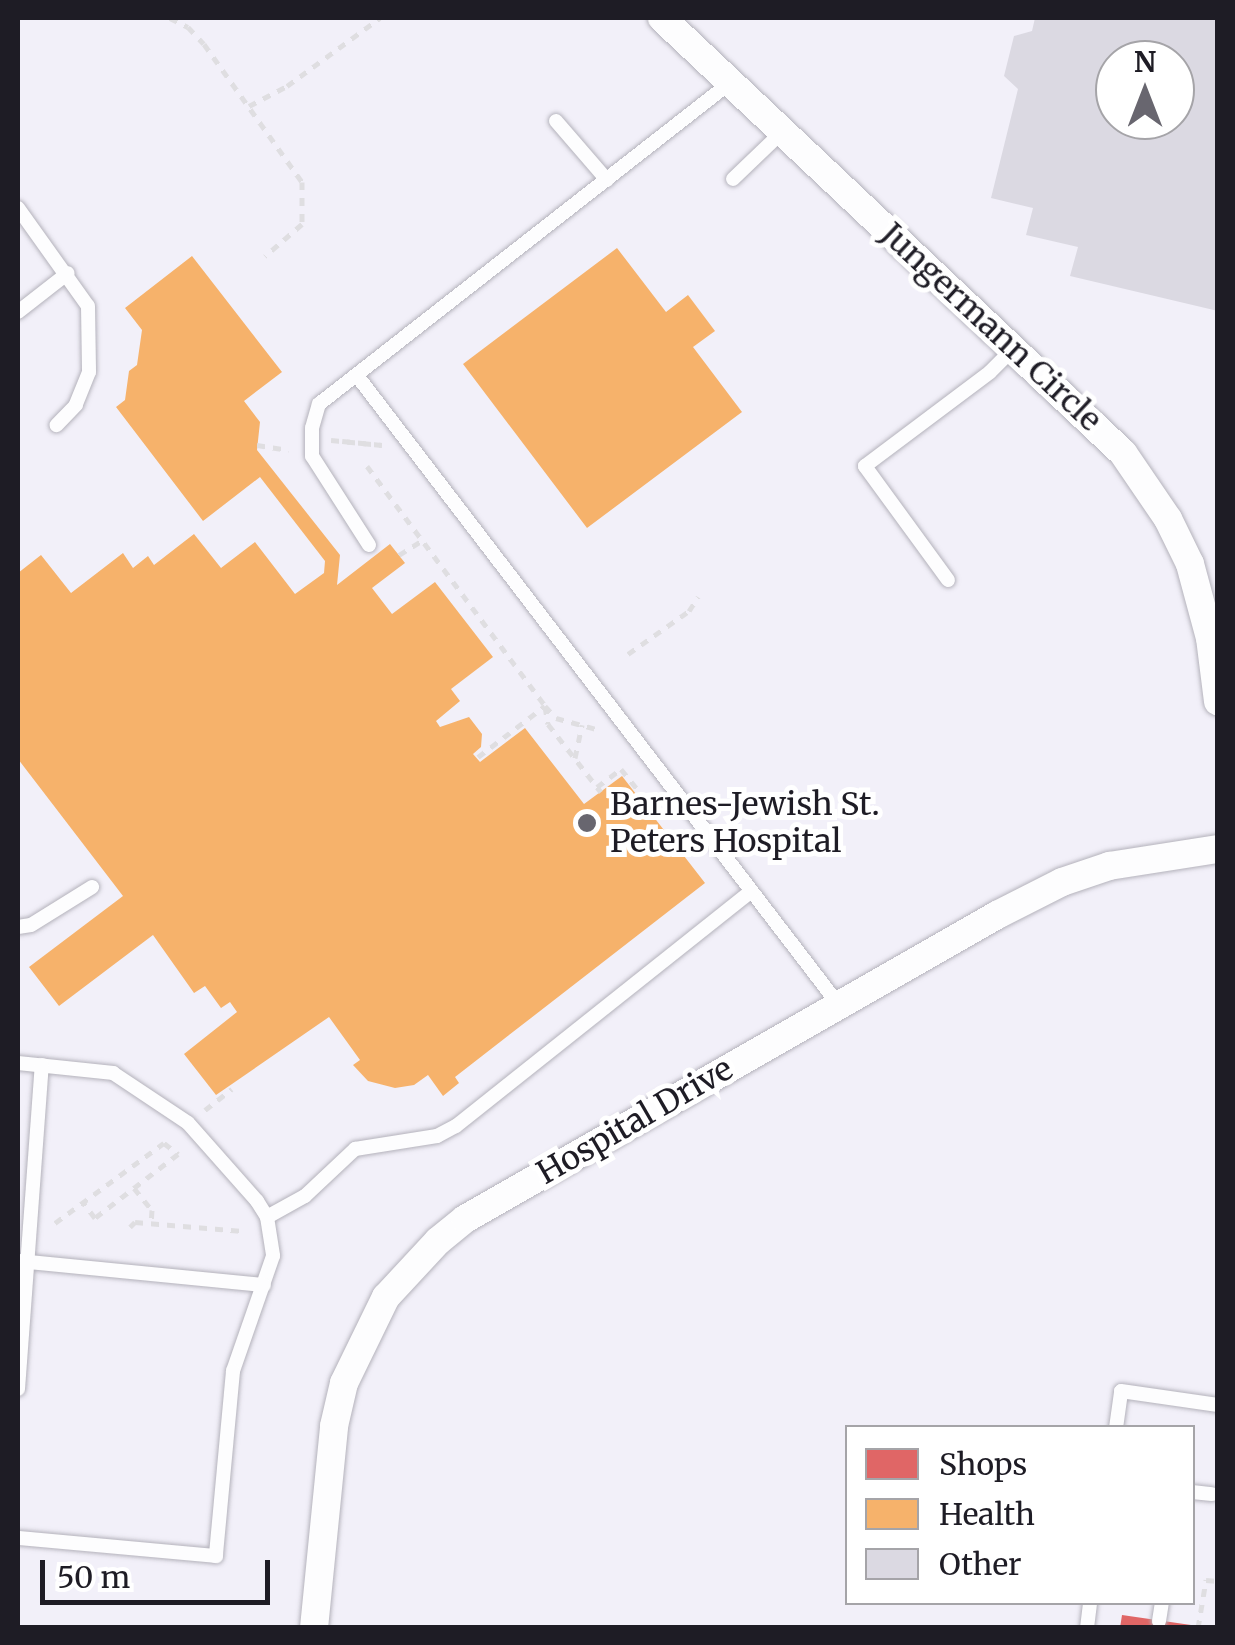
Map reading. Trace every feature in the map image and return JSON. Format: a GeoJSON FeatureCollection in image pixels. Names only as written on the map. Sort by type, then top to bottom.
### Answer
{"type":"FeatureCollection","features":[{"type":"Feature","properties":{"kind":"street","name":"Jungermann Circle"},"geometry":{"type":"LineString","coordinates":[[662,18],[1123,453],[1168,518],[1202,594],[1218,701]]}},
{"type":"Feature","properties":{"kind":"street","name":"Hospital Drive"},"geometry":{"type":"LineString","coordinates":[[314,1628],[334,1426],[344,1383],[386,1297],[409,1268],[465,1220],[838,1004],[1062,882],[1163,854],[1218,849]]}},
{"type":"Feature","properties":{"kind":"lane"},"geometry":{"type":"LineString","coordinates":[[369,545],[322,478],[311,445],[319,404],[731,82]]}},
{"type":"Feature","properties":{"kind":"lane"},"geometry":{"type":"LineString","coordinates":[[556,121],[607,180]]}},
{"type":"Feature","properties":{"kind":"lane"},"geometry":{"type":"LineString","coordinates":[[733,179],[782,131]]}},
{"type":"Feature","properties":{"kind":"lane"},"geometry":{"type":"LineString","coordinates":[[18,208],[88,306],[92,336],[88,372],[76,405],[57,425]]}},
{"type":"Feature","properties":{"kind":"lane"},"geometry":{"type":"LineString","coordinates":[[18,312],[68,273]]}},
{"type":"Feature","properties":{"kind":"lane"},"geometry":{"type":"LineString","coordinates":[[948,580],[865,466],[990,372],[1014,348]]}},
{"type":"Feature","properties":{"kind":"lane"},"geometry":{"type":"LineString","coordinates":[[358,377],[838,1004]]}},
{"type":"Feature","properties":{"kind":"lane"},"geometry":{"type":"LineString","coordinates":[[18,927],[31,925],[92,887]]}},
{"type":"Feature","properties":{"kind":"lane"},"geometry":{"type":"LineString","coordinates":[[268,1217],[305,1196],[355,1149],[436,1136],[456,1126],[750,891]]}},
{"type":"Feature","properties":{"kind":"lane"},"geometry":{"type":"LineString","coordinates":[[18,1063],[113,1073],[188,1122],[268,1217],[273,1256],[233,1371],[216,1556],[18,1538]]}},
{"type":"Feature","properties":{"kind":"lane"},"geometry":{"type":"LineString","coordinates":[[18,1389],[23,1262],[42,1065]]}},
{"type":"Feature","properties":{"kind":"lane"},"geometry":{"type":"LineString","coordinates":[[23,1262],[264,1286]]}},
{"type":"Feature","properties":{"kind":"lane"},"geometry":{"type":"LineString","coordinates":[[1116,1425],[1121,1391],[1218,1405]]}},
{"type":"Feature","properties":{"kind":"lane"},"geometry":{"type":"LineString","coordinates":[[1195,1492],[1212,1494]]}},
{"type":"Feature","properties":{"kind":"lane"},"geometry":{"type":"LineString","coordinates":[[1160,1620],[1162,1605]]}},
{"type":"Feature","properties":{"kind":"path"},"geometry":{"type":"LineString","coordinates":[[170,18],[188,27],[204,44],[294,167],[305,196],[299,231],[265,256]]}},
{"type":"Feature","properties":{"kind":"path"},"geometry":{"type":"LineString","coordinates":[[248,106],[287,86],[380,18]]}},
{"type":"Feature","properties":{"kind":"path"},"geometry":{"type":"LineString","coordinates":[[328,440],[382,445],[342,441]]}},
{"type":"Feature","properties":{"kind":"path"},"geometry":{"type":"LineString","coordinates":[[258,445],[291,450]]}},
{"type":"Feature","properties":{"kind":"path"},"geometry":{"type":"LineString","coordinates":[[367,466],[545,706],[556,718],[604,731]]}},
{"type":"Feature","properties":{"kind":"path"},"geometry":{"type":"LineString","coordinates":[[399,556],[420,540]]}},
{"type":"Feature","properties":{"kind":"path"},"geometry":{"type":"LineString","coordinates":[[628,654],[689,611],[698,598]]}},
{"type":"Feature","properties":{"kind":"path"},"geometry":{"type":"LineString","coordinates":[[478,757],[545,706]]}},
{"type":"Feature","properties":{"kind":"path"},"geometry":{"type":"LineString","coordinates":[[545,706],[548,724],[599,790],[621,768],[645,799],[642,801]]}},
{"type":"Feature","properties":{"kind":"path"},"geometry":{"type":"LineString","coordinates":[[575,758],[582,725]]}},
{"type":"Feature","properties":{"kind":"path"},"geometry":{"type":"LineString","coordinates":[[205,1110],[232,1089]]}},
{"type":"Feature","properties":{"kind":"path"},"geometry":{"type":"LineString","coordinates":[[54,1224],[164,1142],[178,1154],[96,1218],[84,1202]]}},
{"type":"Feature","properties":{"kind":"path"},"geometry":{"type":"LineString","coordinates":[[134,1188],[152,1210],[151,1224]]}},
{"type":"Feature","properties":{"kind":"path"},"geometry":{"type":"LineString","coordinates":[[130,1226],[243,1231]]}},
{"type":"Feature","properties":{"kind":"path"},"geometry":{"type":"LineString","coordinates":[[1198,1628],[1206,1580],[1218,1581]]}},
{"type":"Feature","properties":{"kind":"building: Shops"},"geometry":{"type":"Polygon","coordinates":[[[1122,1615],[1191,1625],[1191,1628],[1120,1628],[1122,1615]]]}},
{"type":"Feature","properties":{"kind":"building: Health"},"geometry":{"type":"Polygon","coordinates":[[[617,248],[666,312],[688,295],[715,331],[693,347],[742,412],[587,528],[463,364],[617,248]]]}},
{"type":"Feature","properties":{"kind":"building: Health"},"geometry":{"type":"Polygon","coordinates":[[[192,256],[282,372],[244,401],[260,422],[257,450],[340,555],[337,585],[390,544],[405,563],[372,588],[392,614],[435,582],[493,657],[451,689],[460,701],[436,721],[440,727],[469,717],[482,734],[481,747],[473,754],[480,762],[525,728],[584,804],[622,776],[705,883],[455,1077],[459,1083],[443,1096],[428,1075],[414,1085],[395,1088],[368,1081],[353,1065],[360,1060],[329,1017],[216,1095],[184,1054],[237,1012],[230,1002],[221,1008],[205,986],[194,993],[153,935],[59,1006],[29,967],[123,896],[18,759],[18,573],[41,555],[71,593],[123,553],[133,568],[148,556],[154,565],[194,534],[221,568],[255,542],[295,594],[324,573],[325,561],[260,477],[203,521],[116,407],[125,400],[129,371],[137,365],[142,330],[125,308],[192,256]]]}},
{"type":"Feature","properties":{"kind":"building: Other"},"geometry":{"type":"Polygon","coordinates":[[[1035,18],[1218,18],[1218,311],[1070,276],[1078,247],[1026,235],[1033,208],[991,198],[1018,89],[1004,76],[1014,36],[1032,31],[1035,18]]]}},
{"type":"Feature","properties":{"kind":"place","name":"Barnes-Jewish St. Peters Hospital"},"geometry":{"type":"Point","coordinates":[587,823]}}]}
